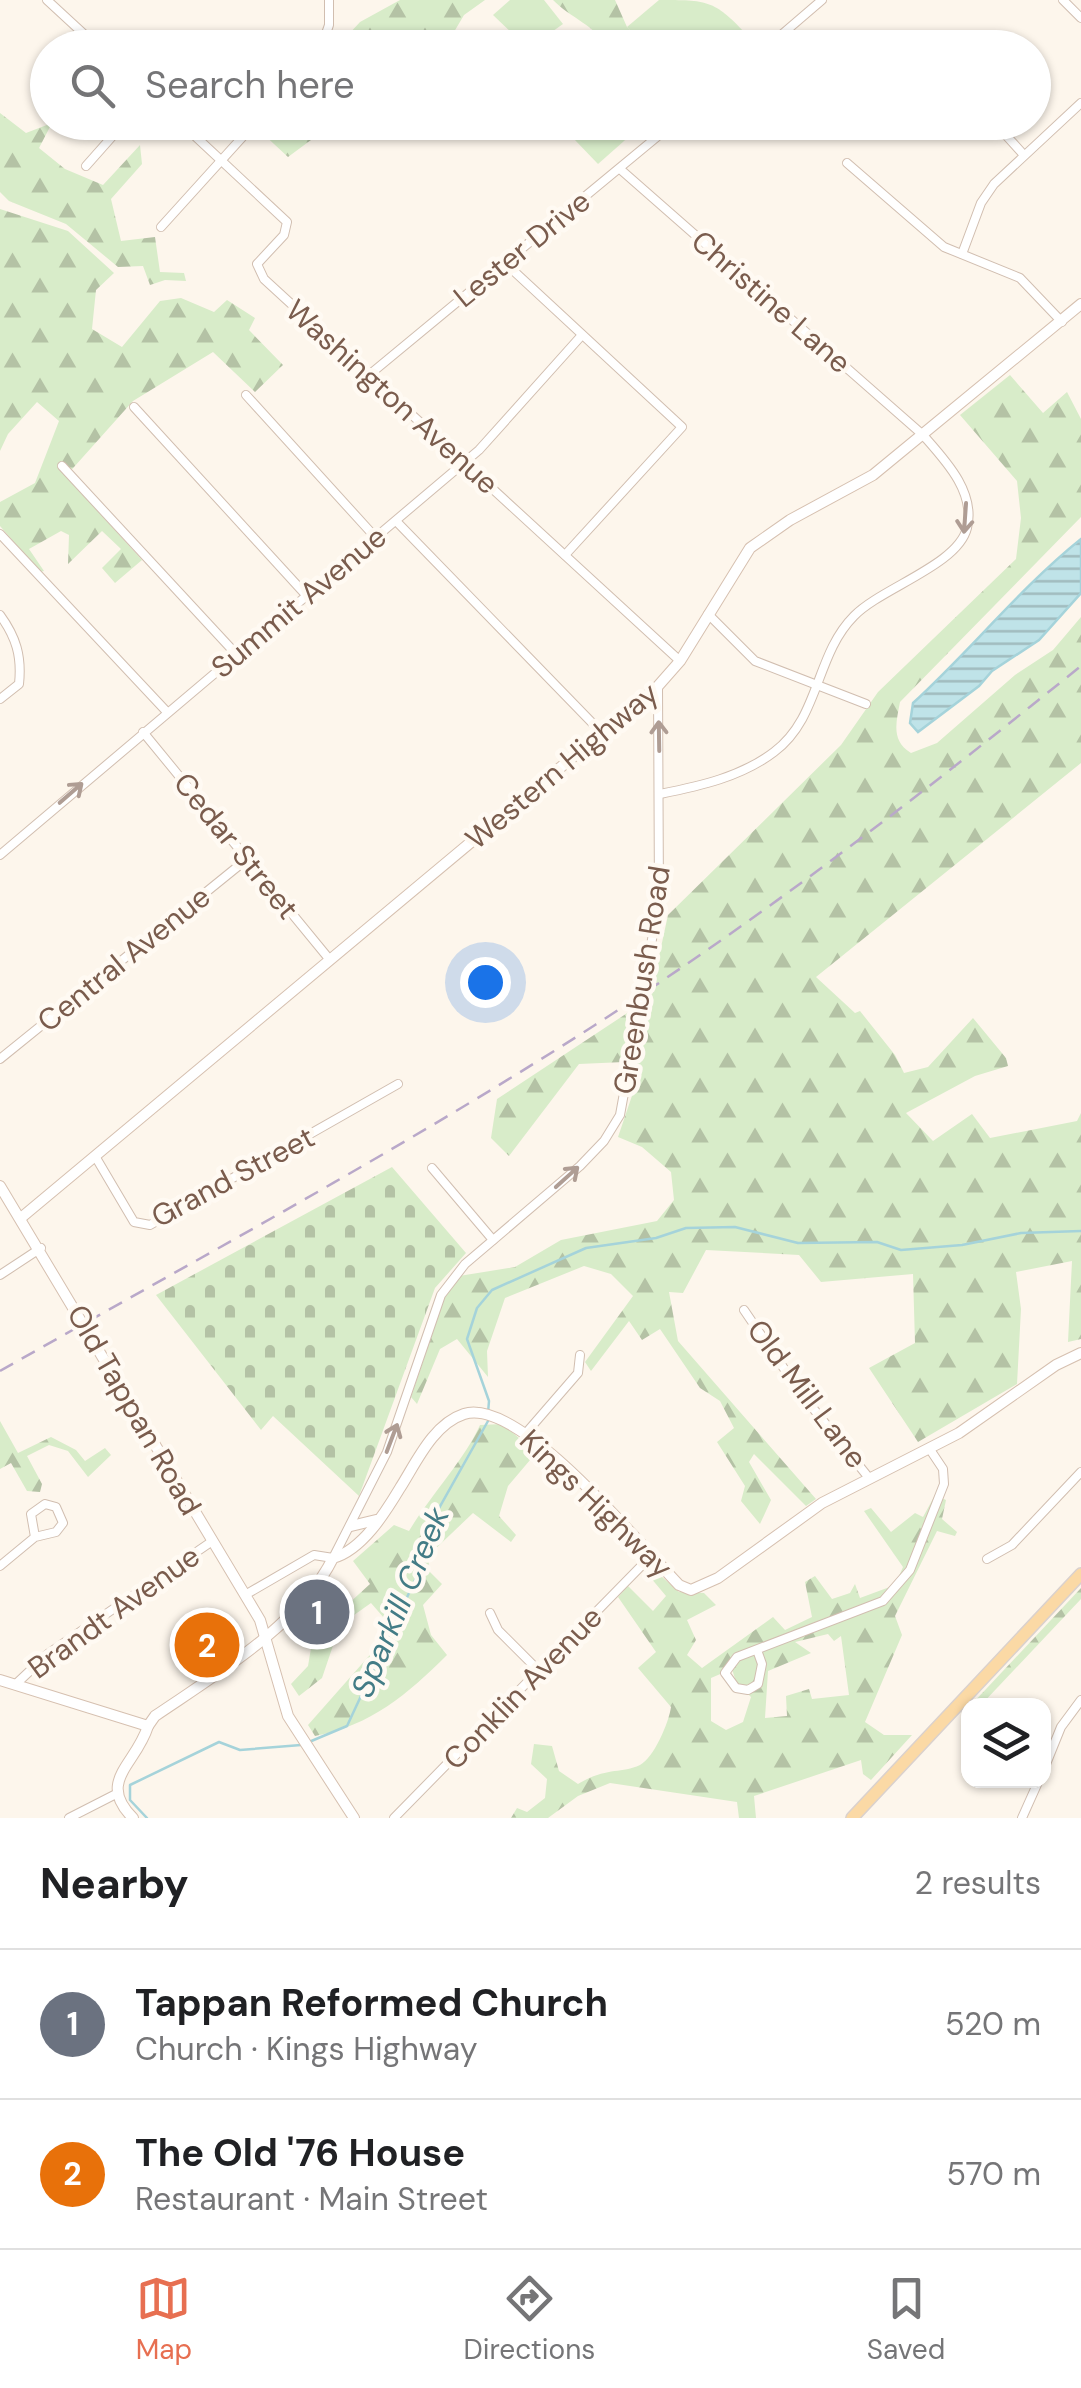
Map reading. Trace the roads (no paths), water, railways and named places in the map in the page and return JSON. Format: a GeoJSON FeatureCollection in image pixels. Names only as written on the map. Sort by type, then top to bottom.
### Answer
{"type":"FeatureCollection","features":[{"type":"Feature","properties":{"kind":"main road"},"geometry":{"type":"LineString","coordinates":[[852,1818],[1081,1574]]}},
{"type":"Feature","properties":{"kind":"street"},"geometry":{"type":"LineString","coordinates":[[47,0],[80,30]]}},
{"type":"Feature","properties":{"kind":"street"},"geometry":{"type":"LineString","coordinates":[[328,30],[329,0]]}},
{"type":"Feature","properties":{"kind":"street"},"geometry":{"type":"LineString","coordinates":[[787,30],[822,0]]}},
{"type":"Feature","properties":{"kind":"street"},"geometry":{"type":"LineString","coordinates":[[1063,0],[1081,18]]}},
{"type":"Feature","properties":{"kind":"street"},"geometry":{"type":"LineString","coordinates":[[1051,129],[1081,103]]}},
{"type":"Feature","properties":{"kind":"street"},"geometry":{"type":"LineString","coordinates":[[86,166],[109,140]]}},
{"type":"Feature","properties":{"kind":"street","name":"Washington Avenue"},"geometry":{"type":"LineString","coordinates":[[199,140],[287,222],[284,235],[257,264],[258,272],[680,661]]}},
{"type":"Feature","properties":{"kind":"street"},"geometry":{"type":"LineString","coordinates":[[161,227],[240,140]]}},
{"type":"Feature","properties":{"kind":"street","name":"Lester Drive"},"geometry":{"type":"LineString","coordinates":[[369,375],[654,140]]}},
{"type":"Feature","properties":{"kind":"street"},"geometry":{"type":"LineString","coordinates":[[1010,140],[1023,154]]}},
{"type":"Feature","properties":{"kind":"street"},"geometry":{"type":"LineString","coordinates":[[962,254],[981,203],[1039,140]]}},
{"type":"Feature","properties":{"kind":"street"},"geometry":{"type":"LineString","coordinates":[[847,163],[931,237],[1020,278],[1062,322]]}},
{"type":"Feature","properties":{"kind":"street","name":"Christine Lane"},"geometry":{"type":"LineString","coordinates":[[620,169],[923,435],[961,485],[967,528],[947,554],[873,599],[852,617],[830,648],[808,712],[776,751],[726,778],[660,794]]}},
{"type":"Feature","properties":{"kind":"street"},"geometry":{"type":"LineString","coordinates":[[505,262],[682,427],[565,555]]}},
{"type":"Feature","properties":{"kind":"street","name":"Western Highway"},"geometry":{"type":"LineString","coordinates":[[22,1217],[658,686],[680,661],[734,570],[769,532],[873,475],[1081,304]]}},
{"type":"Feature","properties":{"kind":"street","name":"Summit Avenue"},"geometry":{"type":"LineString","coordinates":[[0,855],[479,450],[582,335]]}},
{"type":"Feature","properties":{"kind":"street"},"geometry":{"type":"LineString","coordinates":[[246,395],[376,538]]}},
{"type":"Feature","properties":{"kind":"street"},"geometry":{"type":"LineString","coordinates":[[134,407],[306,595]]}},
{"type":"Feature","properties":{"kind":"street"},"geometry":{"type":"LineString","coordinates":[[62,466],[237,654]]}},
{"type":"Feature","properties":{"kind":"street"},"geometry":{"type":"LineString","coordinates":[[396,521],[601,732]]}},
{"type":"Feature","properties":{"kind":"street"},"geometry":{"type":"LineString","coordinates":[[0,534],[166,712]]}},
{"type":"Feature","properties":{"kind":"street"},"geometry":{"type":"LineString","coordinates":[[708,614],[755,661],[866,704]]}},
{"type":"Feature","properties":{"kind":"street"},"geometry":{"type":"LineString","coordinates":[[0,615],[19,650],[21,669],[20,684],[0,699]]}},
{"type":"Feature","properties":{"kind":"street","name":"Greenbush Road"},"geometry":{"type":"LineString","coordinates":[[332,1558],[387,1452],[441,1295],[465,1264],[604,1142],[620,1114],[658,901],[658,686]]}},
{"type":"Feature","properties":{"kind":"street","name":"Cedar Street"},"geometry":{"type":"LineString","coordinates":[[143,732],[330,960]]}},
{"type":"Feature","properties":{"kind":"street","name":"Central Avenue"},"geometry":{"type":"LineString","coordinates":[[0,1059],[247,859]]}},
{"type":"Feature","properties":{"kind":"street","name":"Grand Street"},"geometry":{"type":"LineString","coordinates":[[95,1156],[134,1222],[150,1225],[398,1084]]}},
{"type":"Feature","properties":{"kind":"street"},"geometry":{"type":"LineString","coordinates":[[432,1168],[494,1240]]}},
{"type":"Feature","properties":{"kind":"street","name":"Old Tappan Road"},"geometry":{"type":"LineString","coordinates":[[0,1186],[41,1248],[245,1595],[267,1636],[278,1692],[306,1745],[354,1818]]}},
{"type":"Feature","properties":{"kind":"street"},"geometry":{"type":"LineString","coordinates":[[0,1275],[41,1248]]}},
{"type":"Feature","properties":{"kind":"street","name":"Old Mill Lane"},"geometry":{"type":"LineString","coordinates":[[744,1310],[800,1392],[869,1478]]}},
{"type":"Feature","properties":{"kind":"street","name":"Kings Highway"},"geometry":{"type":"LineString","coordinates":[[148,1726],[155,1716],[267,1636],[325,1574],[332,1558],[345,1554],[381,1517],[423,1452],[449,1421],[462,1414],[488,1413],[526,1434],[679,1585],[691,1590],[705,1587],[794,1520],[987,1417],[1056,1365],[1081,1353]]}},
{"type":"Feature","properties":{"kind":"street"},"geometry":{"type":"LineString","coordinates":[[526,1434],[578,1373],[580,1355]]}},
{"type":"Feature","properties":{"kind":"street"},"geometry":{"type":"LineString","coordinates":[[757,1650],[762,1664],[758,1684],[748,1690],[736,1688],[726,1672],[737,1657],[883,1600],[899,1587],[944,1484],[943,1470],[929,1448]]}},
{"type":"Feature","properties":{"kind":"street"},"geometry":{"type":"LineString","coordinates":[[987,1559],[1012,1546],[1081,1472]]}},
{"type":"Feature","properties":{"kind":"street"},"geometry":{"type":"LineString","coordinates":[[0,1566],[35,1537],[49,1537],[63,1523],[56,1507],[44,1504],[31,1514],[35,1537]]}},
{"type":"Feature","properties":{"kind":"street"},"geometry":{"type":"LineString","coordinates":[[351,1526],[381,1517]]}},
{"type":"Feature","properties":{"kind":"street","name":"Brandt Avenue"},"geometry":{"type":"LineString","coordinates":[[17,1683],[49,1654],[211,1542]]}},
{"type":"Feature","properties":{"kind":"street"},"geometry":{"type":"LineString","coordinates":[[245,1595],[314,1555],[332,1558]]}},
{"type":"Feature","properties":{"kind":"street","name":"Conklin Avenue"},"geometry":{"type":"LineString","coordinates":[[394,1818],[651,1556]]}},
{"type":"Feature","properties":{"kind":"street"},"geometry":{"type":"LineString","coordinates":[[490,1612],[498,1630],[540,1672]]}},
{"type":"Feature","properties":{"kind":"street"},"geometry":{"type":"LineString","coordinates":[[0,1680],[148,1726],[116,1794],[68,1818]]}},
{"type":"Feature","properties":{"kind":"street"},"geometry":{"type":"LineString","coordinates":[[1051,1752],[1061,1727],[1081,1700]]}},
{"type":"Feature","properties":{"kind":"street"},"geometry":{"type":"LineString","coordinates":[[1022,1818],[1035,1788]]}},
{"type":"Feature","properties":{"kind":"street"},"geometry":{"type":"LineString","coordinates":[[116,1794],[133,1818]]}},
{"type":"Feature","properties":{"kind":"water"},"geometry":{"type":"Polygon","coordinates":[[[1081,539],[1081,593],[1039,640],[992,671],[979,686],[918,732],[910,723],[913,703],[1081,539]]]}},
{"type":"Feature","properties":{"kind":"waterway","name":"Sparkill Creek"},"geometry":{"type":"LineString","coordinates":[[488,1413],[489,1401],[467,1339],[477,1308],[492,1290],[586,1248],[656,1238],[686,1228],[735,1227],[798,1243],[877,1242],[901,1250],[962,1245],[1021,1233],[1081,1231]]}},
{"type":"Feature","properties":{"kind":"waterway","name":"Sparkill Creek"},"geometry":{"type":"LineString","coordinates":[[309,1742],[347,1726],[423,1563],[420,1542],[488,1421]]}},
{"type":"Feature","properties":{"kind":"waterway","name":"Sparkill Creek"},"geometry":{"type":"LineString","coordinates":[[147,1818],[130,1800],[130,1785],[219,1742],[240,1750],[301,1745]]}},
{"type":"Feature","properties":{"kind":"railway"},"geometry":{"type":"LineString","coordinates":[[0,1371],[374,1159],[595,1025],[721,941],[843,852],[1081,666]]}},
{"type":"Feature","properties":{"kind":"place","name":"Tappan Reformed Church"},"geometry":{"type":"Point","coordinates":[317,1612]}},
{"type":"Feature","properties":{"kind":"place","name":"The Old '76 House"},"geometry":{"type":"Point","coordinates":[207,1645]}}]}
